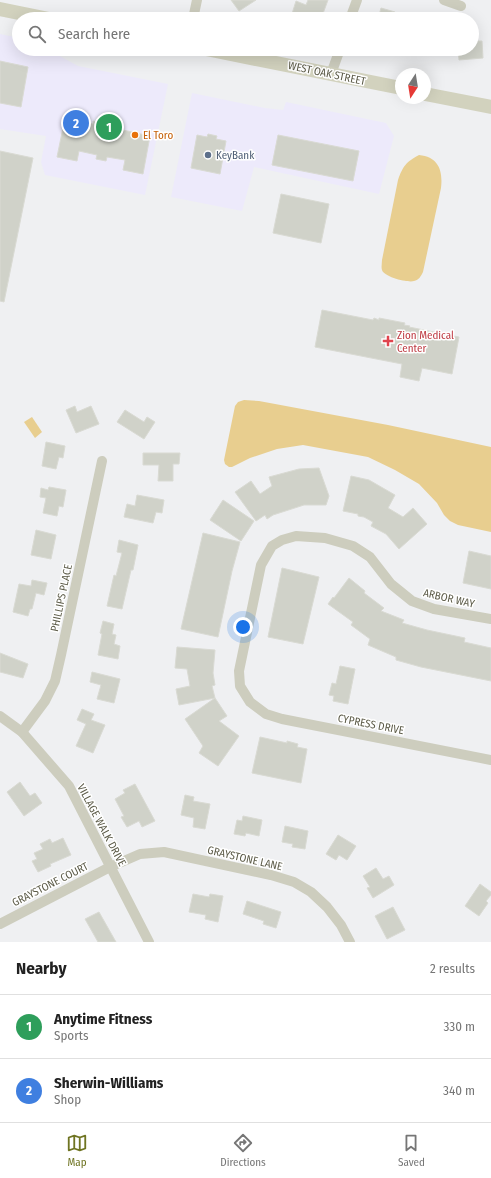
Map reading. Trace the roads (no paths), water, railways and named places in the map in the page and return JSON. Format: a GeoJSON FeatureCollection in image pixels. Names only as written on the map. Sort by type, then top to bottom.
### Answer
{"type":"FeatureCollection","features":[{"type":"Feature","properties":{"kind":"main road"},"geometry":{"type":"LineString","coordinates":[[0,9],[15,12]]}},
{"type":"Feature","properties":{"kind":"main road","name":"WEST OAK STREET"},"geometry":{"type":"LineString","coordinates":[[241,56],[395,87]]}},
{"type":"Feature","properties":{"kind":"main road"},"geometry":{"type":"LineString","coordinates":[[431,95],[491,107]]}},
{"type":"Feature","properties":{"kind":"street"},"geometry":{"type":"LineString","coordinates":[[194,12],[197,0]]}},
{"type":"Feature","properties":{"kind":"street"},"geometry":{"type":"LineString","coordinates":[[353,12],[357,0]]}},
{"type":"Feature","properties":{"kind":"street"},"geometry":{"type":"LineString","coordinates":[[444,0],[461,6]]}},
{"type":"Feature","properties":{"kind":"street"},"geometry":{"type":"LineString","coordinates":[[331,74],[337,56]]}},
{"type":"Feature","properties":{"kind":"street","name":"PHILLIPS PLACE"},"geometry":{"type":"LineString","coordinates":[[22,732],[45,701],[55,681],[102,462]]}},
{"type":"Feature","properties":{"kind":"street","name":"ARBOR WAY"},"geometry":{"type":"LineString","coordinates":[[250,702],[240,686],[239,671],[242,655],[261,565],[272,546],[282,540],[296,536],[325,538],[353,546],[370,557],[391,584],[412,601],[434,609],[491,619]]}},
{"type":"Feature","properties":{"kind":"street","name":"CYPRESS DRIVE"},"geometry":{"type":"LineString","coordinates":[[250,702],[266,714],[282,719],[491,760]]}},
{"type":"Feature","properties":{"kind":"street","name":"VILLAGE WALK DRIVE"},"geometry":{"type":"LineString","coordinates":[[0,716],[22,732],[69,786],[149,942]]}},
{"type":"Feature","properties":{"kind":"street","name":"GRAYSTONE LANE"},"geometry":{"type":"LineString","coordinates":[[110,867],[140,854],[164,852],[271,875],[294,882],[311,892],[327,907],[341,925],[350,942]]}},
{"type":"Feature","properties":{"kind":"street","name":"GRAYSTONE COURT"},"geometry":{"type":"LineString","coordinates":[[0,924],[110,867]]}},
{"type":"Feature","properties":{"kind":"place","name":"Sherwin-Williams"},"geometry":{"type":"Point","coordinates":[76,123]}},
{"type":"Feature","properties":{"kind":"place","name":"Anytime Fitness"},"geometry":{"type":"Point","coordinates":[109,127]}},
{"type":"Feature","properties":{"kind":"place","name":"El Toro"},"geometry":{"type":"Point","coordinates":[135,135]}},
{"type":"Feature","properties":{"kind":"place","name":"KeyBank"},"geometry":{"type":"Point","coordinates":[208,155]}},
{"type":"Feature","properties":{"kind":"place","name":"Zion Medical Center"},"geometry":{"type":"Point","coordinates":[388,341]}}]}
